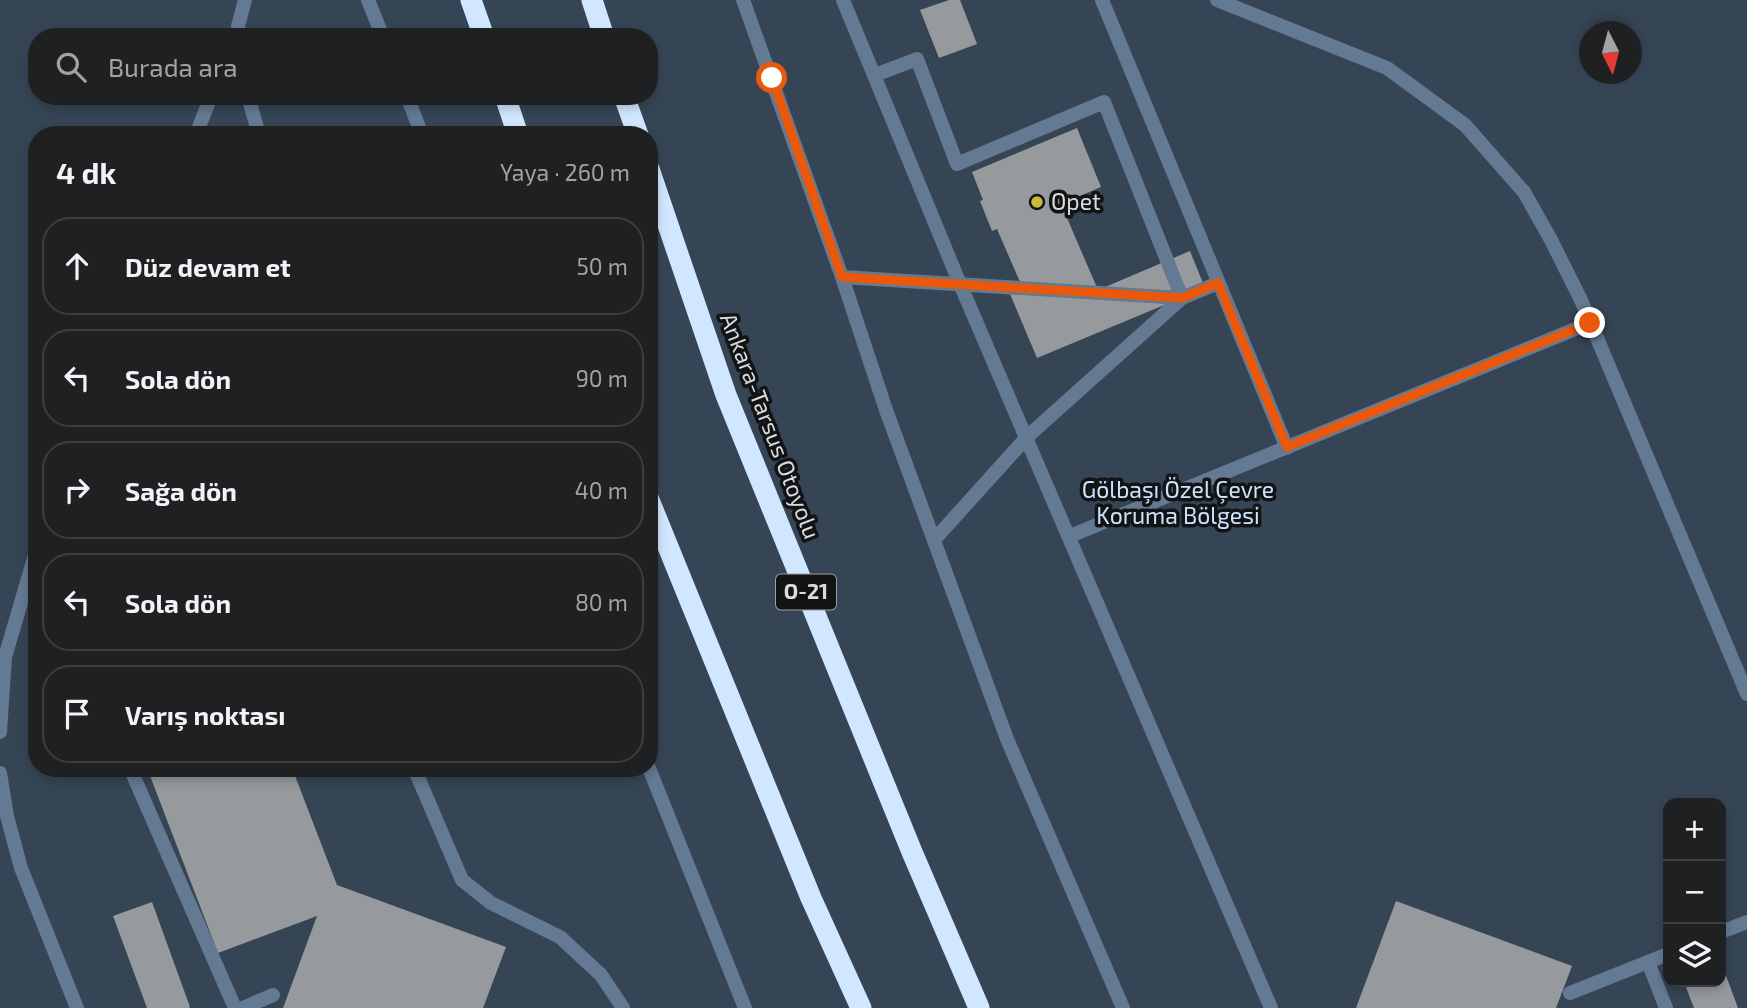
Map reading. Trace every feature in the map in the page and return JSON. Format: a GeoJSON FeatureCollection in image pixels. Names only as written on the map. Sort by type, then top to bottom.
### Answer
{"type":"FeatureCollection","features":[{"type":"Feature","properties":{"kind":"highway"},"geometry":{"type":"LineString","coordinates":[[471,0],[481,28]]}},
{"type":"Feature","properties":{"kind":"highway"},"geometry":{"type":"LineString","coordinates":[[592,0],[601,28]]}},
{"type":"Feature","properties":{"kind":"highway"},"geometry":{"type":"LineString","coordinates":[[508,105],[515,126]]}},
{"type":"Feature","properties":{"kind":"highway"},"geometry":{"type":"LineString","coordinates":[[627,105],[635,126]]}},
{"type":"Feature","properties":{"kind":"highway","name":"Ankara-Tarsus Otoyolu"},"geometry":{"type":"LineString","coordinates":[[658,195],[726,395],[912,852],[979,1008]]}},
{"type":"Feature","properties":{"kind":"highway"},"geometry":{"type":"LineString","coordinates":[[658,522],[811,898],[861,1008]]}},
{"type":"Feature","properties":{"kind":"lane"},"geometry":{"type":"LineString","coordinates":[[238,28],[245,0]]}},
{"type":"Feature","properties":{"kind":"lane"},"geometry":{"type":"LineString","coordinates":[[368,0],[379,28]]}},
{"type":"Feature","properties":{"kind":"lane"},"geometry":{"type":"LineString","coordinates":[[743,0],[842,277],[886,410],[1007,739],[1123,1008]]}},
{"type":"Feature","properties":{"kind":"lane"},"geometry":{"type":"LineString","coordinates":[[843,0],[960,284],[1271,1008]]}},
{"type":"Feature","properties":{"kind":"lane"},"geometry":{"type":"LineString","coordinates":[[1102,0],[1287,447]]}},
{"type":"Feature","properties":{"kind":"lane"},"geometry":{"type":"LineString","coordinates":[[1217,0],[1387,68],[1465,125],[1524,192],[1551,240],[1590,323],[1747,694]]}},
{"type":"Feature","properties":{"kind":"lane"},"geometry":{"type":"LineString","coordinates":[[875,75],[917,59],[957,164],[1104,102],[1182,298]]}},
{"type":"Feature","properties":{"kind":"lane"},"geometry":{"type":"LineString","coordinates":[[199,126],[208,105]]}},
{"type":"Feature","properties":{"kind":"lane"},"geometry":{"type":"LineString","coordinates":[[251,105],[256,126]]}},
{"type":"Feature","properties":{"kind":"lane"},"geometry":{"type":"LineString","coordinates":[[410,105],[419,126]]}},
{"type":"Feature","properties":{"kind":"lane"},"geometry":{"type":"LineString","coordinates":[[842,277],[1182,298]]}},
{"type":"Feature","properties":{"kind":"lane"},"geometry":{"type":"LineString","coordinates":[[934,540],[1027,437],[1182,298],[1218,283]]}},
{"type":"Feature","properties":{"kind":"lane"},"geometry":{"type":"LineString","coordinates":[[1070,536],[1590,323]]}},
{"type":"Feature","properties":{"kind":"lane"},"geometry":{"type":"LineString","coordinates":[[0,732],[5,657],[28,579]]}},
{"type":"Feature","properties":{"kind":"lane"},"geometry":{"type":"LineString","coordinates":[[0,773],[6,816],[21,868],[77,1008]]}},
{"type":"Feature","properties":{"kind":"lane"},"geometry":{"type":"LineString","coordinates":[[134,777],[234,1008]]}},
{"type":"Feature","properties":{"kind":"lane"},"geometry":{"type":"LineString","coordinates":[[418,777],[462,880],[491,904],[560,937],[601,975],[623,1008]]}},
{"type":"Feature","properties":{"kind":"lane"},"geometry":{"type":"LineString","coordinates":[[653,777],[745,1008]]}},
{"type":"Feature","properties":{"kind":"lane"},"geometry":{"type":"LineString","coordinates":[[1726,930],[1747,922]]}},
{"type":"Feature","properties":{"kind":"lane"},"geometry":{"type":"LineString","coordinates":[[1570,993],[1663,956]]}},
{"type":"Feature","properties":{"kind":"lane"},"geometry":{"type":"LineString","coordinates":[[1648,962],[1665,1008]]}},
{"type":"Feature","properties":{"kind":"lane"},"geometry":{"type":"LineString","coordinates":[[243,1008],[273,995]]}},
{"type":"Feature","properties":{"kind":"green space","name":"Gölbaşı Özel Çevre Koruma Bölgesi"},"geometry":{"type":"Polygon","coordinates":[[[0,0],[1747,0],[1747,1008],[0,1008],[0,0]]]}},
{"type":"Feature","properties":{"kind":"building"},"geometry":{"type":"Polygon","coordinates":[[[949,0],[960,0],[977,44],[939,58],[920,10],[949,0]]]}},
{"type":"Feature","properties":{"kind":"building"},"geometry":{"type":"Polygon","coordinates":[[[1077,128],[1101,187],[1061,204],[1098,290],[1190,251],[1205,288],[1037,358],[1007,287],[1020,282],[997,229],[992,231],[972,172],[1077,128]]]}},
{"type":"Feature","properties":{"kind":"building"},"geometry":{"type":"Polygon","coordinates":[[[150,777],[295,777],[337,885],[506,947],[483,1008],[283,1008],[317,916],[218,953],[150,777]]]}},
{"type":"Feature","properties":{"kind":"building"},"geometry":{"type":"Polygon","coordinates":[[[1396,901],[1572,966],[1556,1008],[1356,1008],[1396,901]]]}},
{"type":"Feature","properties":{"kind":"building"},"geometry":{"type":"Polygon","coordinates":[[[152,902],[189,1008],[147,1008],[113,916],[152,902]]]}},
{"type":"Feature","properties":{"kind":"building"},"geometry":{"type":"Polygon","coordinates":[[[1726,976],[1738,1008],[1694,1008],[1686,987],[1726,987],[1726,976]]]}},
{"type":"Feature","properties":{"kind":"place","name":"Opet"},"geometry":{"type":"Point","coordinates":[1037,202]}},
{"type":"Feature","properties":{"kind":"route"},"geometry":{"type":"LineString","coordinates":[[772,78],[842,277],[1182,298],[1218,283],[1287,447],[1590,323]]}}]}
